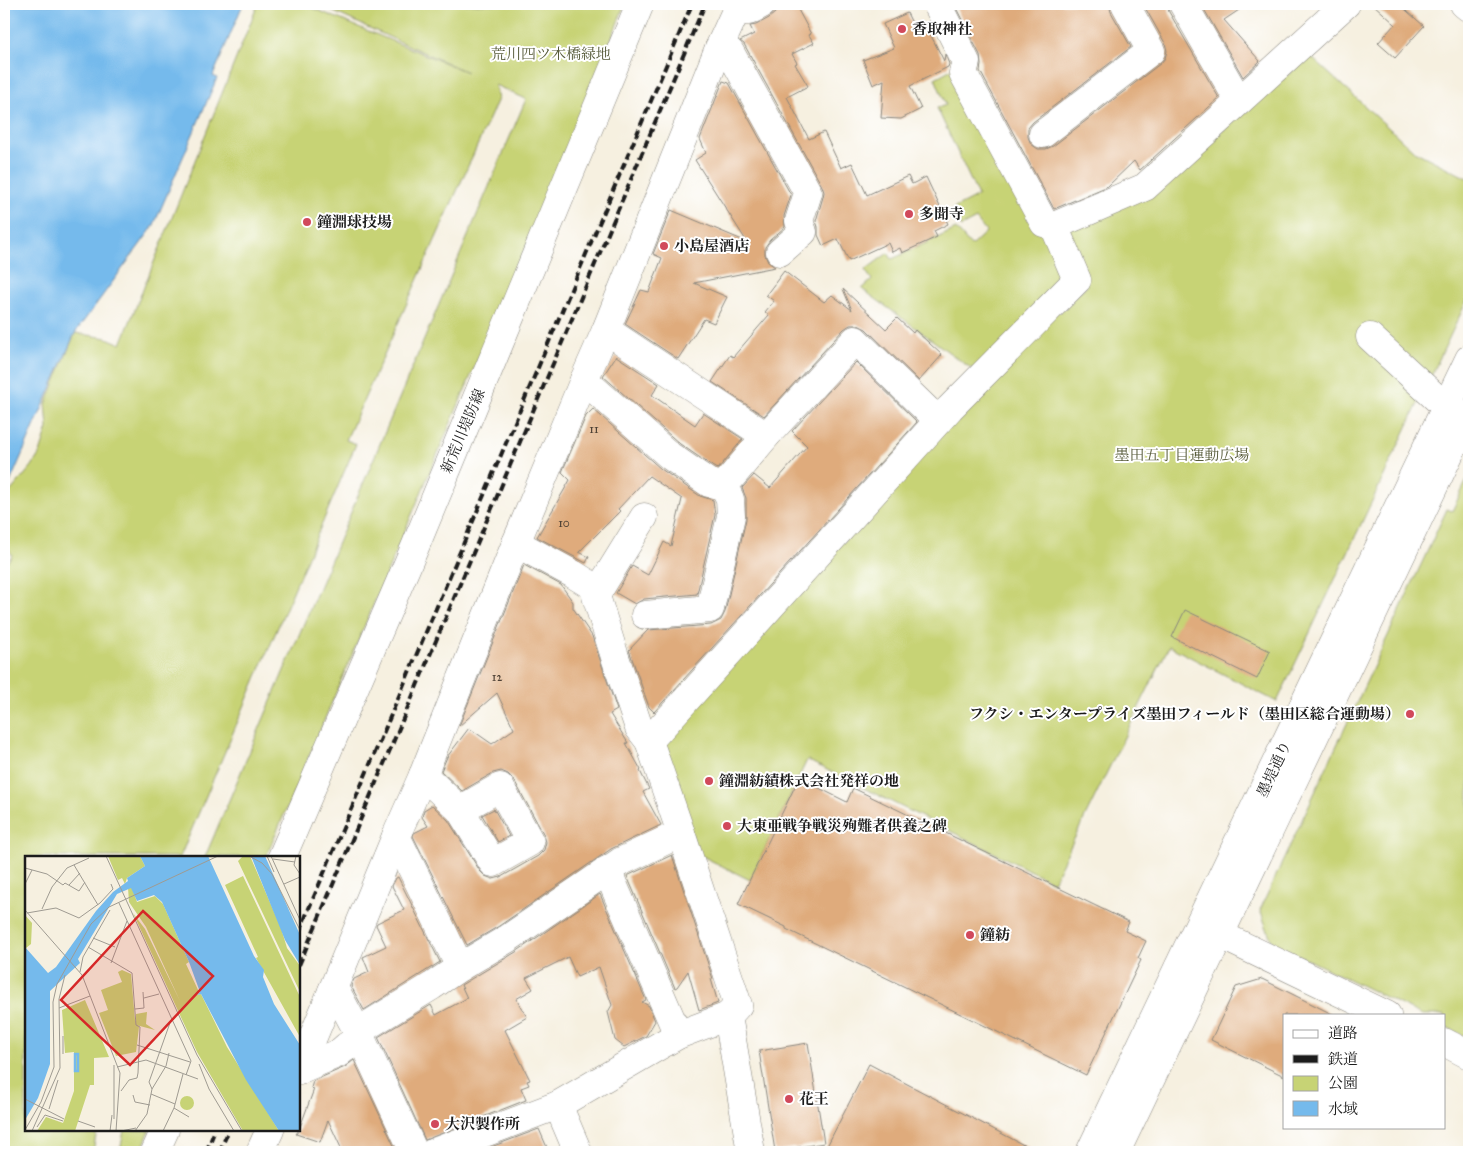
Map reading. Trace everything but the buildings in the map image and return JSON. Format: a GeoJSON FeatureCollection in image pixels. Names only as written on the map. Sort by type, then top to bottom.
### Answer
{"type":"FeatureCollection","features":[{"type":"Feature","properties":{"kind":"street","name":"新荒川堤防線"},"geometry":{"type":"LineString","coordinates":[[282,856],[415,547],[640,4]]}},
{"type":"Feature","properties":{"kind":"street"},"geometry":{"type":"LineString","coordinates":[[937,4],[966,62],[963,73],[1044,223],[1054,226],[1145,187],[1346,4]]}},
{"type":"Feature","properties":{"kind":"street"},"geometry":{"type":"LineString","coordinates":[[1042,134],[1151,51],[1125,4]]}},
{"type":"Feature","properties":{"kind":"street"},"geometry":{"type":"LineString","coordinates":[[1183,4],[1239,101]]}},
{"type":"Feature","properties":{"kind":"street"},"geometry":{"type":"LineString","coordinates":[[1464,4],[1469,8]]}},
{"type":"Feature","properties":{"kind":"street"},"geometry":{"type":"LineString","coordinates":[[300,1068],[396,836],[424,775],[516,544],[606,330],[719,48],[746,6]]}},
{"type":"Feature","properties":{"kind":"street"},"geometry":{"type":"LineString","coordinates":[[719,48],[730,52],[808,194],[799,221],[803,232],[780,252]]}},
{"type":"Feature","properties":{"kind":"street"},"geometry":{"type":"LineString","coordinates":[[649,741],[940,419],[1033,322],[1077,280],[1054,226]]}},
{"type":"Feature","properties":{"kind":"street"},"geometry":{"type":"LineString","coordinates":[[606,330],[766,436]]}},
{"type":"Feature","properties":{"kind":"street"},"geometry":{"type":"LineString","coordinates":[[1370,337],[1458,410]]}},
{"type":"Feature","properties":{"kind":"street"},"geometry":{"type":"LineString","coordinates":[[724,486],[766,436],[855,340],[928,411],[940,419]]}},
{"type":"Feature","properties":{"kind":"street","name":"墨堤通り"},"geometry":{"type":"LineString","coordinates":[[1116,1152],[1210,930],[1458,410],[1469,359]]}},
{"type":"Feature","properties":{"kind":"street"},"geometry":{"type":"LineString","coordinates":[[584,380],[670,456],[709,483],[724,486]]}},
{"type":"Feature","properties":{"kind":"street"},"geometry":{"type":"LineString","coordinates":[[645,615],[710,609],[731,516],[730,499],[724,486]]}},
{"type":"Feature","properties":{"kind":"street"},"geometry":{"type":"LineString","coordinates":[[434,1152],[558,1105],[678,1035],[728,1016],[738,1005],[649,741],[639,728],[596,596],[644,517]]}},
{"type":"Feature","properties":{"kind":"street"},"geometry":{"type":"LineString","coordinates":[[516,544],[599,590]]}},
{"type":"Feature","properties":{"kind":"street"},"geometry":{"type":"LineString","coordinates":[[424,775],[460,810]]}},
{"type":"Feature","properties":{"kind":"street"},"geometry":{"type":"LineString","coordinates":[[300,1070],[339,1053],[361,1038],[364,1027],[507,939],[607,870],[681,833]]}},
{"type":"Feature","properties":{"kind":"street"},"geometry":{"type":"LineString","coordinates":[[396,836],[460,967]]}},
{"type":"Feature","properties":{"kind":"street"},"geometry":{"type":"LineString","coordinates":[[607,870],[678,1035]]}},
{"type":"Feature","properties":{"kind":"street"},"geometry":{"type":"LineString","coordinates":[[1210,930],[1385,1014]]}},
{"type":"Feature","properties":{"kind":"street","name":"墨堤通り"},"geometry":{"type":"LineString","coordinates":[[1090,1152],[1210,930]]}},
{"type":"Feature","properties":{"kind":"street"},"geometry":{"type":"LineString","coordinates":[[332,991],[338,995],[361,1038],[414,1152]]}},
{"type":"Feature","properties":{"kind":"street"},"geometry":{"type":"LineString","coordinates":[[728,1016],[751,1152]]}},
{"type":"Feature","properties":{"kind":"street"},"geometry":{"type":"LineString","coordinates":[[1446,1043],[1469,1054]]}},
{"type":"Feature","properties":{"kind":"street"},"geometry":{"type":"LineString","coordinates":[[558,1105],[578,1152]]}},
{"type":"Feature","properties":{"kind":"street"},"geometry":{"type":"LineString","coordinates":[[155,1152],[165,1131]]}},
{"type":"Feature","properties":{"kind":"street"},"geometry":{"type":"LineString","coordinates":[[260,1152],[270,1131]]}},
{"type":"Feature","properties":{"kind":"green space","name":"荒川四ツ木橋緑地"},"geometry":{"type":"Polygon","coordinates":[[[258,4],[303,4],[467,72],[316,4],[625,4],[579,122],[266,856],[205,856],[526,99],[495,85],[498,99],[346,440],[356,444],[180,856],[25,856],[25,1131],[97,1131],[93,1152],[4,1152],[4,562],[9,560],[12,555],[4,541],[4,525],[9,493],[32,466],[40,453],[48,428],[46,404],[75,333],[107,338],[121,344],[258,4]]]}},
{"type":"Feature","properties":{"kind":"green space","name":"墨田五丁目運動広場"},"geometry":{"type":"Polygon","coordinates":[[[1310,56],[1414,151],[1469,179],[1469,296],[1277,702],[1169,646],[1053,882],[807,760],[750,880],[698,854],[660,743],[1038,328],[1087,285],[1066,229],[1147,195],[1310,56]]]}},
{"type":"Feature","properties":{"kind":"green space"},"geometry":{"type":"Polygon","coordinates":[[[957,66],[1069,277],[976,372],[862,289],[872,280],[865,270],[888,253],[892,259],[956,229],[971,246],[986,232],[976,219],[961,227],[953,209],[978,196],[937,108],[946,105],[935,78],[957,66]]]}},
{"type":"Feature","properties":{"kind":"green space","name":"フクシ・エンタープライズ墨田フィールド（墨田区総合運動場）"},"geometry":{"type":"Polygon","coordinates":[[[1469,476],[1469,1038],[1446,1027],[1446,1014],[1420,1014],[1272,942],[1260,910],[1447,509],[1452,511],[1469,476]]]}},
{"type":"Feature","properties":{"kind":"green space"},"geometry":{"type":"Polygon","coordinates":[[[124,1131],[150,1131],[141,1152],[120,1152],[124,1131]]]}},
{"type":"Feature","properties":{"kind":"water"},"geometry":{"type":"Polygon","coordinates":[[[4,4],[243,4],[213,76],[217,78],[153,227],[75,333],[4,496],[4,4]]]}},
{"type":"Feature","properties":{"kind":"railway"},"geometry":{"type":"LineString","coordinates":[[300,930],[692,4]]}},
{"type":"Feature","properties":{"kind":"railway"},"geometry":{"type":"LineString","coordinates":[[300,963],[705,4]]}},
{"type":"Feature","properties":{"kind":"railway"},"geometry":{"type":"LineString","coordinates":[[206,1152],[215,1131]]}},
{"type":"Feature","properties":{"kind":"railway"},"geometry":{"type":"LineString","coordinates":[[219,1152],[229,1131]]}},
{"type":"Feature","properties":{"kind":"place","name":"香取神社"},"geometry":{"type":"Point","coordinates":[902,29]}},
{"type":"Feature","properties":{"kind":"place","name":"多聞寺"},"geometry":{"type":"Point","coordinates":[909,214]}},
{"type":"Feature","properties":{"kind":"place","name":"鐘淵球技場"},"geometry":{"type":"Point","coordinates":[307,222]}},
{"type":"Feature","properties":{"kind":"place","name":"小島屋酒店"},"geometry":{"type":"Point","coordinates":[664,246]}},
{"type":"Feature","properties":{"kind":"place","name":"フクシ・エンタープライズ墨田フィールド（墨田区総合運動場）"},"geometry":{"type":"Point","coordinates":[1410,714]}},
{"type":"Feature","properties":{"kind":"place","name":"鐘淵紡績株式会社発祥の地"},"geometry":{"type":"Point","coordinates":[709,781]}},
{"type":"Feature","properties":{"kind":"place","name":"大東亜戦争戦災殉難者供養之碑"},"geometry":{"type":"Point","coordinates":[727,826]}},
{"type":"Feature","properties":{"kind":"place","name":"鐘紡"},"geometry":{"type":"Point","coordinates":[970,935]}},
{"type":"Feature","properties":{"kind":"place","name":"花王"},"geometry":{"type":"Point","coordinates":[789,1099]}},
{"type":"Feature","properties":{"kind":"place","name":"大沢製作所"},"geometry":{"type":"Point","coordinates":[435,1124]}}]}
